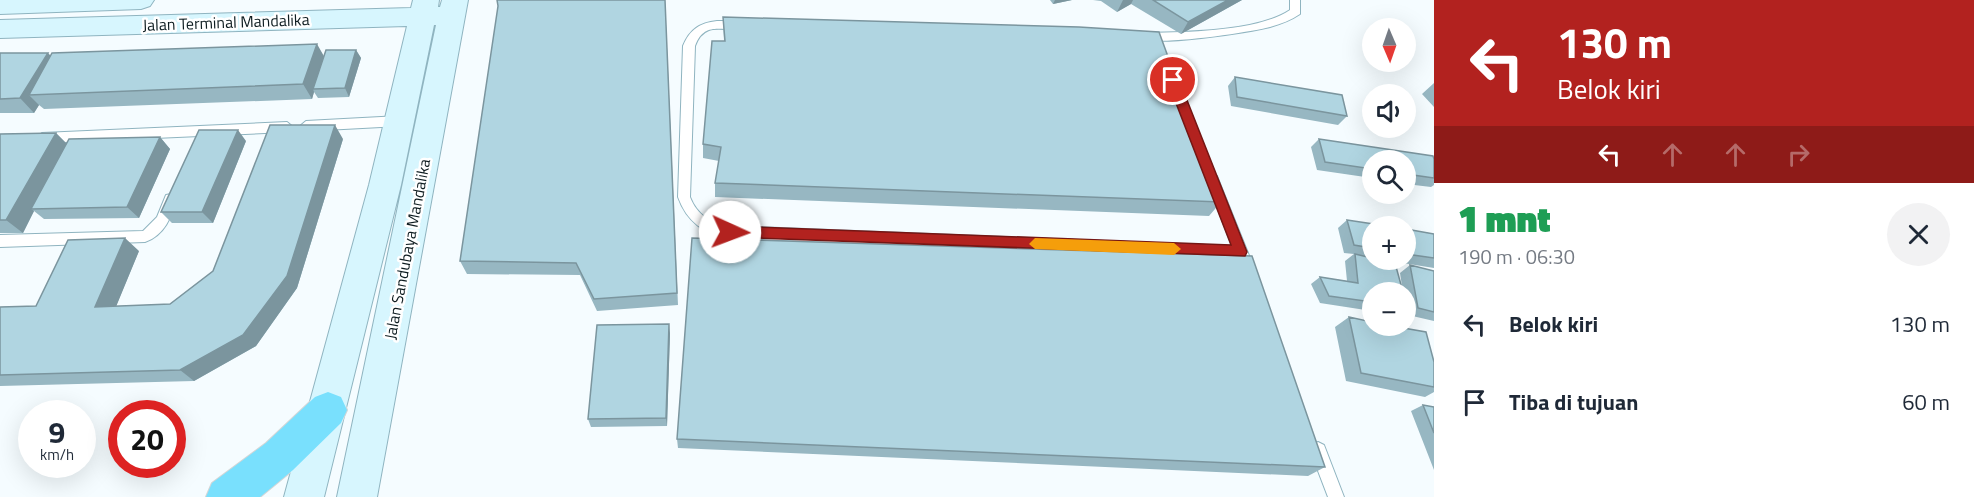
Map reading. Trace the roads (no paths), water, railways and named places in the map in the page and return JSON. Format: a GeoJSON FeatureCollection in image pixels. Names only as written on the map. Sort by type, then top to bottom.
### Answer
{"type":"FeatureCollection","features":[{"type":"Feature","properties":{"kind":"highway"},"geometry":{"type":"LineString","coordinates":[[226,497],[254,479],[294,446],[328,410]]}},
{"type":"Feature","properties":{"kind":"main road"},"geometry":{"type":"LineString","coordinates":[[0,5],[141,0]]}},
{"type":"Feature","properties":{"kind":"main road"},"geometry":{"type":"LineString","coordinates":[[304,497],[328,410],[399,121],[439,8]]}},
{"type":"Feature","properties":{"kind":"main road","name":"Jalan Terminal Mandalika"},"geometry":{"type":"LineString","coordinates":[[0,29],[439,8]]}},
{"type":"Feature","properties":{"kind":"main road","name":"Jalan Sandubaya Mandalika"},"geometry":{"type":"LineString","coordinates":[[357,497],[439,8]]}},
{"type":"Feature","properties":{"kind":"lane"},"geometry":{"type":"LineString","coordinates":[[1129,37],[1159,42],[1285,19],[1296,11],[1295,0]]}},
{"type":"Feature","properties":{"kind":"lane"},"geometry":{"type":"LineString","coordinates":[[748,25],[710,25],[697,32],[690,42],[686,202],[691,214],[702,223],[723,231],[1240,252]]}},
{"type":"Feature","properties":{"kind":"lane"},"geometry":{"type":"LineString","coordinates":[[23,138],[196,136],[399,121]]}},
{"type":"Feature","properties":{"kind":"lane"},"geometry":{"type":"LineString","coordinates":[[1207,166],[1249,274]]}},
{"type":"Feature","properties":{"kind":"lane"},"geometry":{"type":"LineString","coordinates":[[0,242],[145,236],[155,231],[162,222],[178,182]]}},
{"type":"Feature","properties":{"kind":"lane"},"geometry":{"type":"LineString","coordinates":[[1314,441],[1336,497]]}}]}
